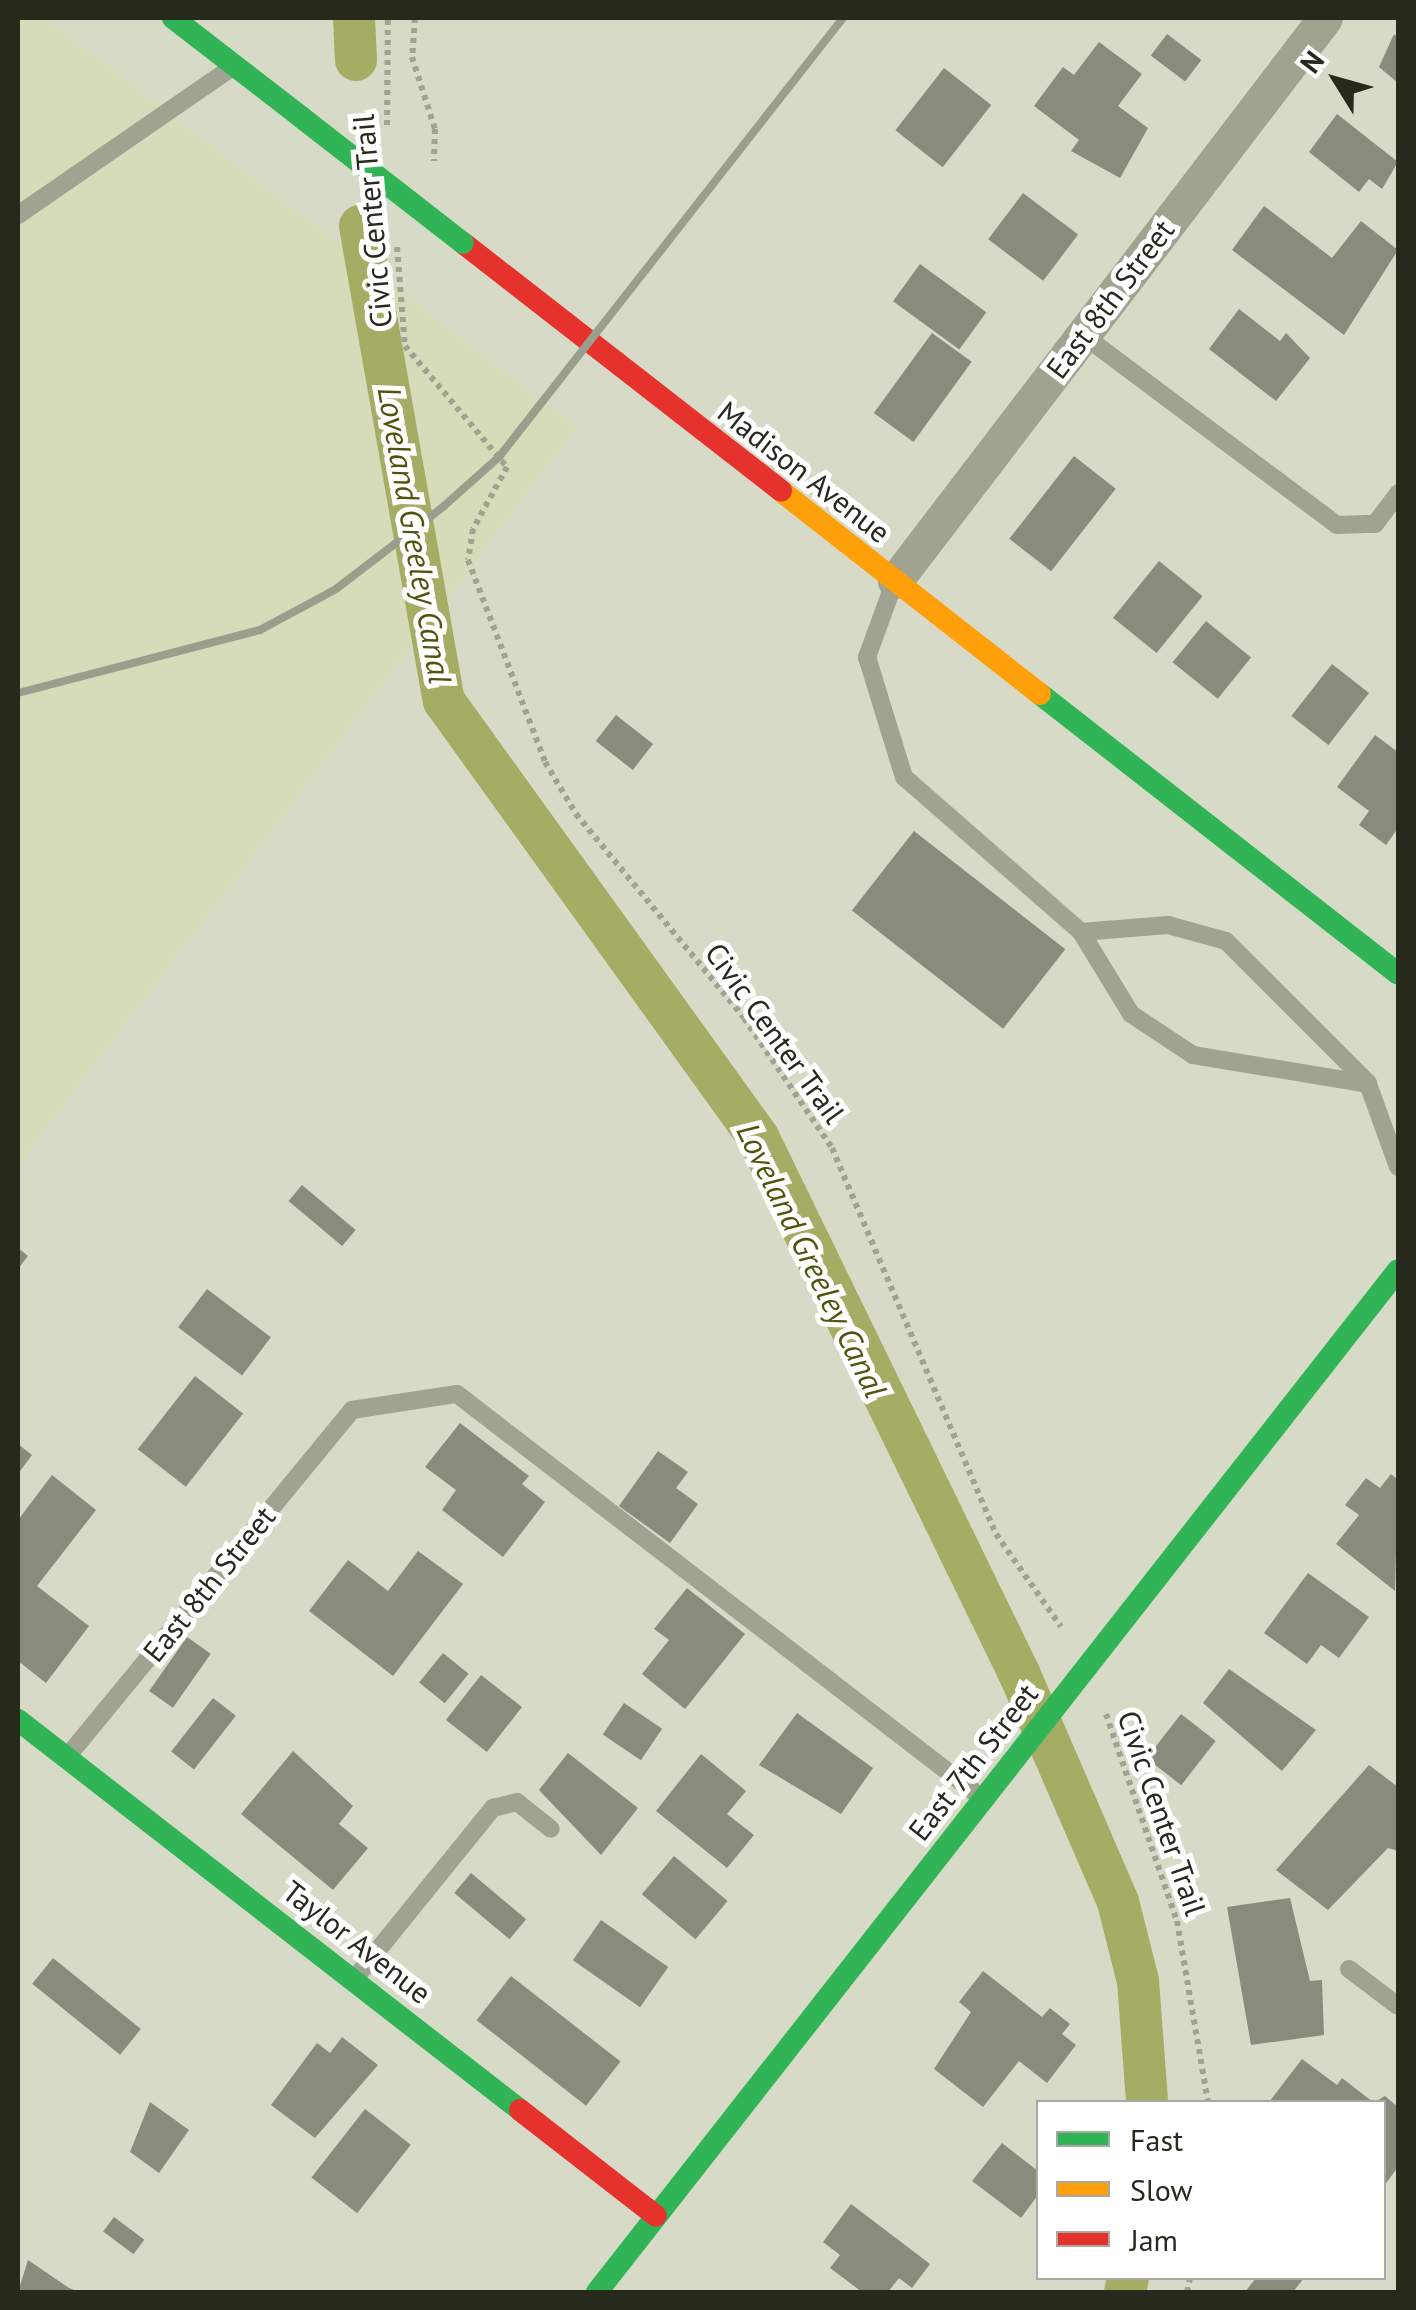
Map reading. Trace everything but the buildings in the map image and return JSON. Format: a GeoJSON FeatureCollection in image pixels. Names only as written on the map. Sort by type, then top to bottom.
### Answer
{"type":"FeatureCollection","features":[{"type":"Feature","properties":{"kind":"street","name":"Madison Avenue"},"geometry":{"type":"LineString","coordinates":[[173,18],[1398,974]]}},
{"type":"Feature","properties":{"kind":"street","name":"East 8th Street"},"geometry":{"type":"LineString","coordinates":[[895,581],[1325,18]]}},
{"type":"Feature","properties":{"kind":"street","name":"East 7th Street"},"geometry":{"type":"LineString","coordinates":[[596,2292],[1398,1270]]}},
{"type":"Feature","properties":{"kind":"street","name":"Taylor Avenue"},"geometry":{"type":"LineString","coordinates":[[18,1720],[355,1977],[656,2216]]}},
{"type":"Feature","properties":{"kind":"lane"},"geometry":{"type":"LineString","coordinates":[[18,215],[234,66]]}},
{"type":"Feature","properties":{"kind":"lane"},"geometry":{"type":"LineString","coordinates":[[18,202],[42,201]]}},
{"type":"Feature","properties":{"kind":"lane"},"geometry":{"type":"LineString","coordinates":[[1082,335],[1337,525],[1375,524],[1398,493]]}},
{"type":"Feature","properties":{"kind":"lane"},"geometry":{"type":"LineString","coordinates":[[895,581],[867,656],[904,777],[1081,932],[1131,1014],[1193,1055],[1368,1084]]}},
{"type":"Feature","properties":{"kind":"lane"},"geometry":{"type":"LineString","coordinates":[[1081,932],[1168,926],[1226,941],[1368,1084],[1398,1167]]}},
{"type":"Feature","properties":{"kind":"lane","name":"East 8th Street"},"geometry":{"type":"LineString","coordinates":[[67,1757],[352,1410],[457,1394],[990,1789]]}},
{"type":"Feature","properties":{"kind":"lane"},"geometry":{"type":"LineString","coordinates":[[355,1977],[493,1808],[517,1802],[551,1829]]}},
{"type":"Feature","properties":{"kind":"lane"},"geometry":{"type":"LineString","coordinates":[[1349,1969],[1398,2006]]}},
{"type":"Feature","properties":{"kind":"path","name":"Civic Center Trail"},"geometry":{"type":"LineString","coordinates":[[388,18],[388,133]]}},
{"type":"Feature","properties":{"kind":"path"},"geometry":{"type":"LineString","coordinates":[[414,18],[412,58],[435,129],[434,161]]}},
{"type":"Feature","properties":{"kind":"path","name":"Civic Center Trail"},"geometry":{"type":"LineString","coordinates":[[395,229],[406,346],[507,468],[473,529],[468,560],[545,762],[588,829],[744,1018],[832,1148],[996,1534],[1114,1729],[1177,1921],[1208,2100]]}},
{"type":"Feature","properties":{"kind":"shaded area"},"geometry":{"type":"Polygon","coordinates":[[[18,18],[46,18],[578,427],[18,1167],[18,18]]]}},
{"type":"Feature","properties":{"kind":"waterway","name":"Loveland Greeley Canal"},"geometry":{"type":"LineString","coordinates":[[354,18],[356,60]]}},
{"type":"Feature","properties":{"kind":"waterway","name":"Loveland Greeley Canal"},"geometry":{"type":"LineString","coordinates":[[360,226],[444,701],[758,1137],[1019,1673],[1118,1902],[1138,1981],[1147,2100]]}},
{"type":"Feature","properties":{"kind":"waterway","name":"Loveland Greeley Canal"},"geometry":{"type":"LineString","coordinates":[[1125,2292],[1128,2280]]}},
{"type":"Feature","properties":{"kind":"railway"},"geometry":{"type":"LineString","coordinates":[[18,693],[260,630],[336,589],[444,506],[499,457],[843,18]]}},
{"type":"Feature","properties":{"kind":"traffic: fast"},"geometry":{"type":"LineString","coordinates":[[173,18],[301,117]]}},
{"type":"Feature","properties":{"kind":"traffic: fast"},"geometry":{"type":"LineString","coordinates":[[301,117],[463,243]]}},
{"type":"Feature","properties":{"kind":"traffic: fast"},"geometry":{"type":"LineString","coordinates":[[1040,694],[1398,974]]}},
{"type":"Feature","properties":{"kind":"traffic: fast"},"geometry":{"type":"LineString","coordinates":[[597,2292],[1398,1270]]}},
{"type":"Feature","properties":{"kind":"traffic: fast"},"geometry":{"type":"LineString","coordinates":[[18,1720],[520,2110]]}},
{"type":"Feature","properties":{"kind":"traffic: slow"},"geometry":{"type":"LineString","coordinates":[[781,491],[1040,694]]}},
{"type":"Feature","properties":{"kind":"traffic: jam"},"geometry":{"type":"LineString","coordinates":[[463,243],[781,491]]}},
{"type":"Feature","properties":{"kind":"traffic: jam"},"geometry":{"type":"LineString","coordinates":[[520,2110],[656,2216]]}}]}
